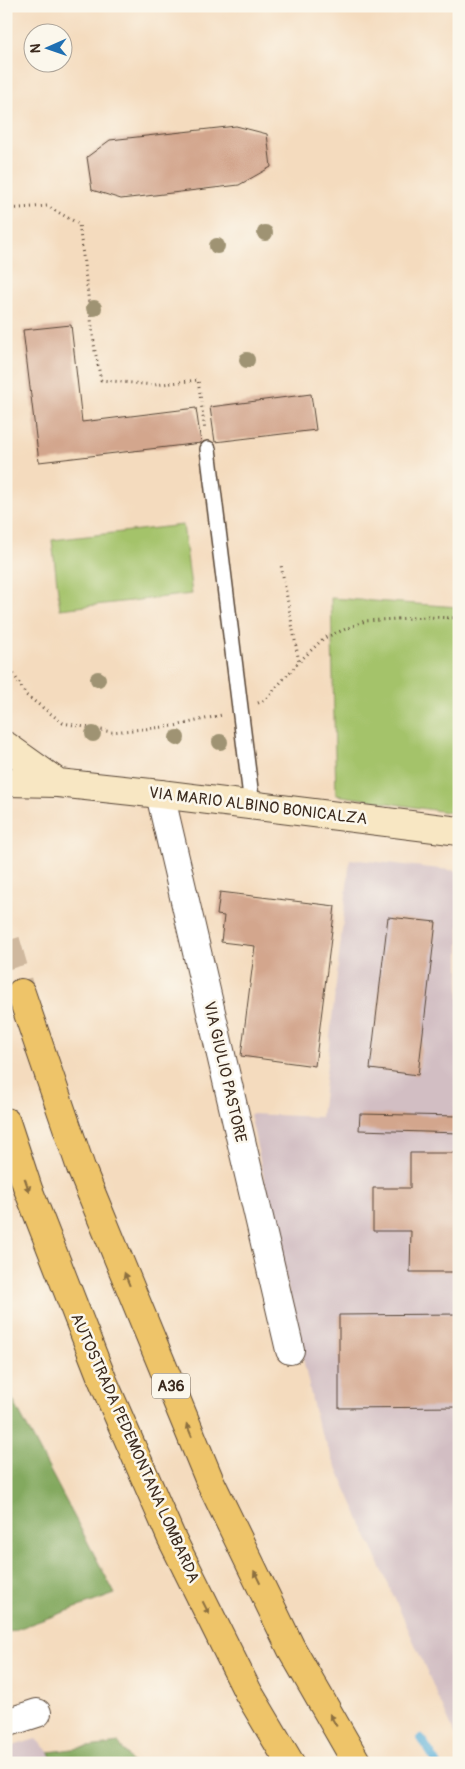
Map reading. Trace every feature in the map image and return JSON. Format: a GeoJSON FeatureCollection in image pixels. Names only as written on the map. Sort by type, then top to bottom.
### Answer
{"type":"FeatureCollection","features":[{"type":"Feature","properties":{"kind":"highway","name":"A36"},"geometry":{"type":"LineString","coordinates":[[21,993],[81,1168],[209,1480],[291,1648],[357,1763]]}},
{"type":"Feature","properties":{"kind":"highway","name":"AUTOSTRADA PEDEMONTANA LOMBARDA"},"geometry":{"type":"LineString","coordinates":[[6,1122],[28,1189],[103,1381],[171,1537],[248,1692],[290,1763]]}},
{"type":"Feature","properties":{"kind":"main road","name":"VIA MARIO ALBINO BONICALZA"},"geometry":{"type":"LineString","coordinates":[[6,746],[58,783]]}},
{"type":"Feature","properties":{"kind":"main road","name":"VIA MARIO ALBINO BONICALZA"},"geometry":{"type":"LineString","coordinates":[[6,782],[58,783],[160,794],[459,831]]}},
{"type":"Feature","properties":{"kind":"street","name":"VIA GIULIO PASTORE"},"geometry":{"type":"LineString","coordinates":[[160,794],[290,1350]]}},
{"type":"Feature","properties":{"kind":"street"},"geometry":{"type":"LineString","coordinates":[[6,1723],[37,1714]]}},
{"type":"Feature","properties":{"kind":"lane"},"geometry":{"type":"LineString","coordinates":[[208,449],[252,805]]}},
{"type":"Feature","properties":{"kind":"path"},"geometry":{"type":"LineString","coordinates":[[6,209],[47,206],[79,224],[95,351],[101,380],[154,385],[198,380],[208,449]]}},
{"type":"Feature","properties":{"kind":"path"},"geometry":{"type":"LineString","coordinates":[[281,565],[299,662]]}},
{"type":"Feature","properties":{"kind":"path"},"geometry":{"type":"LineString","coordinates":[[6,661],[26,695],[62,723],[112,732],[175,726],[240,711],[265,700],[299,662],[324,638],[365,621],[426,617],[459,618]]}},
{"type":"Feature","properties":{"kind":"shaded area"},"geometry":{"type":"Polygon","coordinates":[[[350,859],[459,871],[459,1744],[317,1423],[250,1114],[321,1117],[350,859]]]}},
{"type":"Feature","properties":{"kind":"shaded area"},"geometry":{"type":"Polygon","coordinates":[[[36,1739],[49,1752],[53,1763],[6,1763],[6,1748],[36,1739]]]}},
{"type":"Feature","properties":{"kind":"green space"},"geometry":{"type":"Polygon","coordinates":[[[183,525],[192,594],[60,609],[52,540],[183,525]]]}},
{"type":"Feature","properties":{"kind":"green space"},"geometry":{"type":"Polygon","coordinates":[[[331,598],[459,607],[459,814],[336,795],[331,598]]]}},
{"type":"Feature","properties":{"kind":"green space"},"geometry":{"type":"Polygon","coordinates":[[[6,1387],[115,1594],[6,1633],[6,1387]]]}},
{"type":"Feature","properties":{"kind":"green space"},"geometry":{"type":"Polygon","coordinates":[[[119,1743],[132,1763],[53,1763],[49,1752],[119,1743]]]}},
{"type":"Feature","properties":{"kind":"building"},"geometry":{"type":"Polygon","coordinates":[[[236,126],[267,134],[271,167],[239,185],[121,199],[92,190],[87,157],[110,140],[236,126]]]}},
{"type":"Feature","properties":{"kind":"building"},"geometry":{"type":"Polygon","coordinates":[[[71,325],[82,422],[196,408],[201,443],[39,462],[23,330],[71,325]]]}},
{"type":"Feature","properties":{"kind":"building"},"geometry":{"type":"Polygon","coordinates":[[[311,394],[316,430],[215,442],[210,407],[311,394]]]}},
{"type":"Feature","properties":{"kind":"building"},"geometry":{"type":"Polygon","coordinates":[[[220,892],[335,906],[315,1066],[241,1056],[255,946],[221,942],[224,916],[217,915],[220,892]]]}},
{"type":"Feature","properties":{"kind":"building"},"geometry":{"type":"Polygon","coordinates":[[[388,917],[436,922],[418,1075],[370,1069],[388,917]]]}},
{"type":"Feature","properties":{"kind":"building"},"geometry":{"type":"Polygon","coordinates":[[[360,1114],[459,1116],[459,1133],[359,1130],[360,1114]]]}},
{"type":"Feature","properties":{"kind":"building"},"geometry":{"type":"Polygon","coordinates":[[[410,1153],[459,1153],[459,1272],[410,1272],[411,1231],[373,1231],[373,1188],[410,1188],[410,1153]]]}},
{"type":"Feature","properties":{"kind":"building"},"geometry":{"type":"Polygon","coordinates":[[[459,1314],[459,1407],[339,1408],[339,1315],[459,1314]]]}},
{"type":"Feature","properties":{"kind":"waterway"},"geometry":{"type":"LineString","coordinates":[[421,1738],[437,1763]]}},
{"type":"Feature","properties":{"kind":"tunnel"},"geometry":{"type":"LineString","coordinates":[[6,941],[21,993]]}}]}
